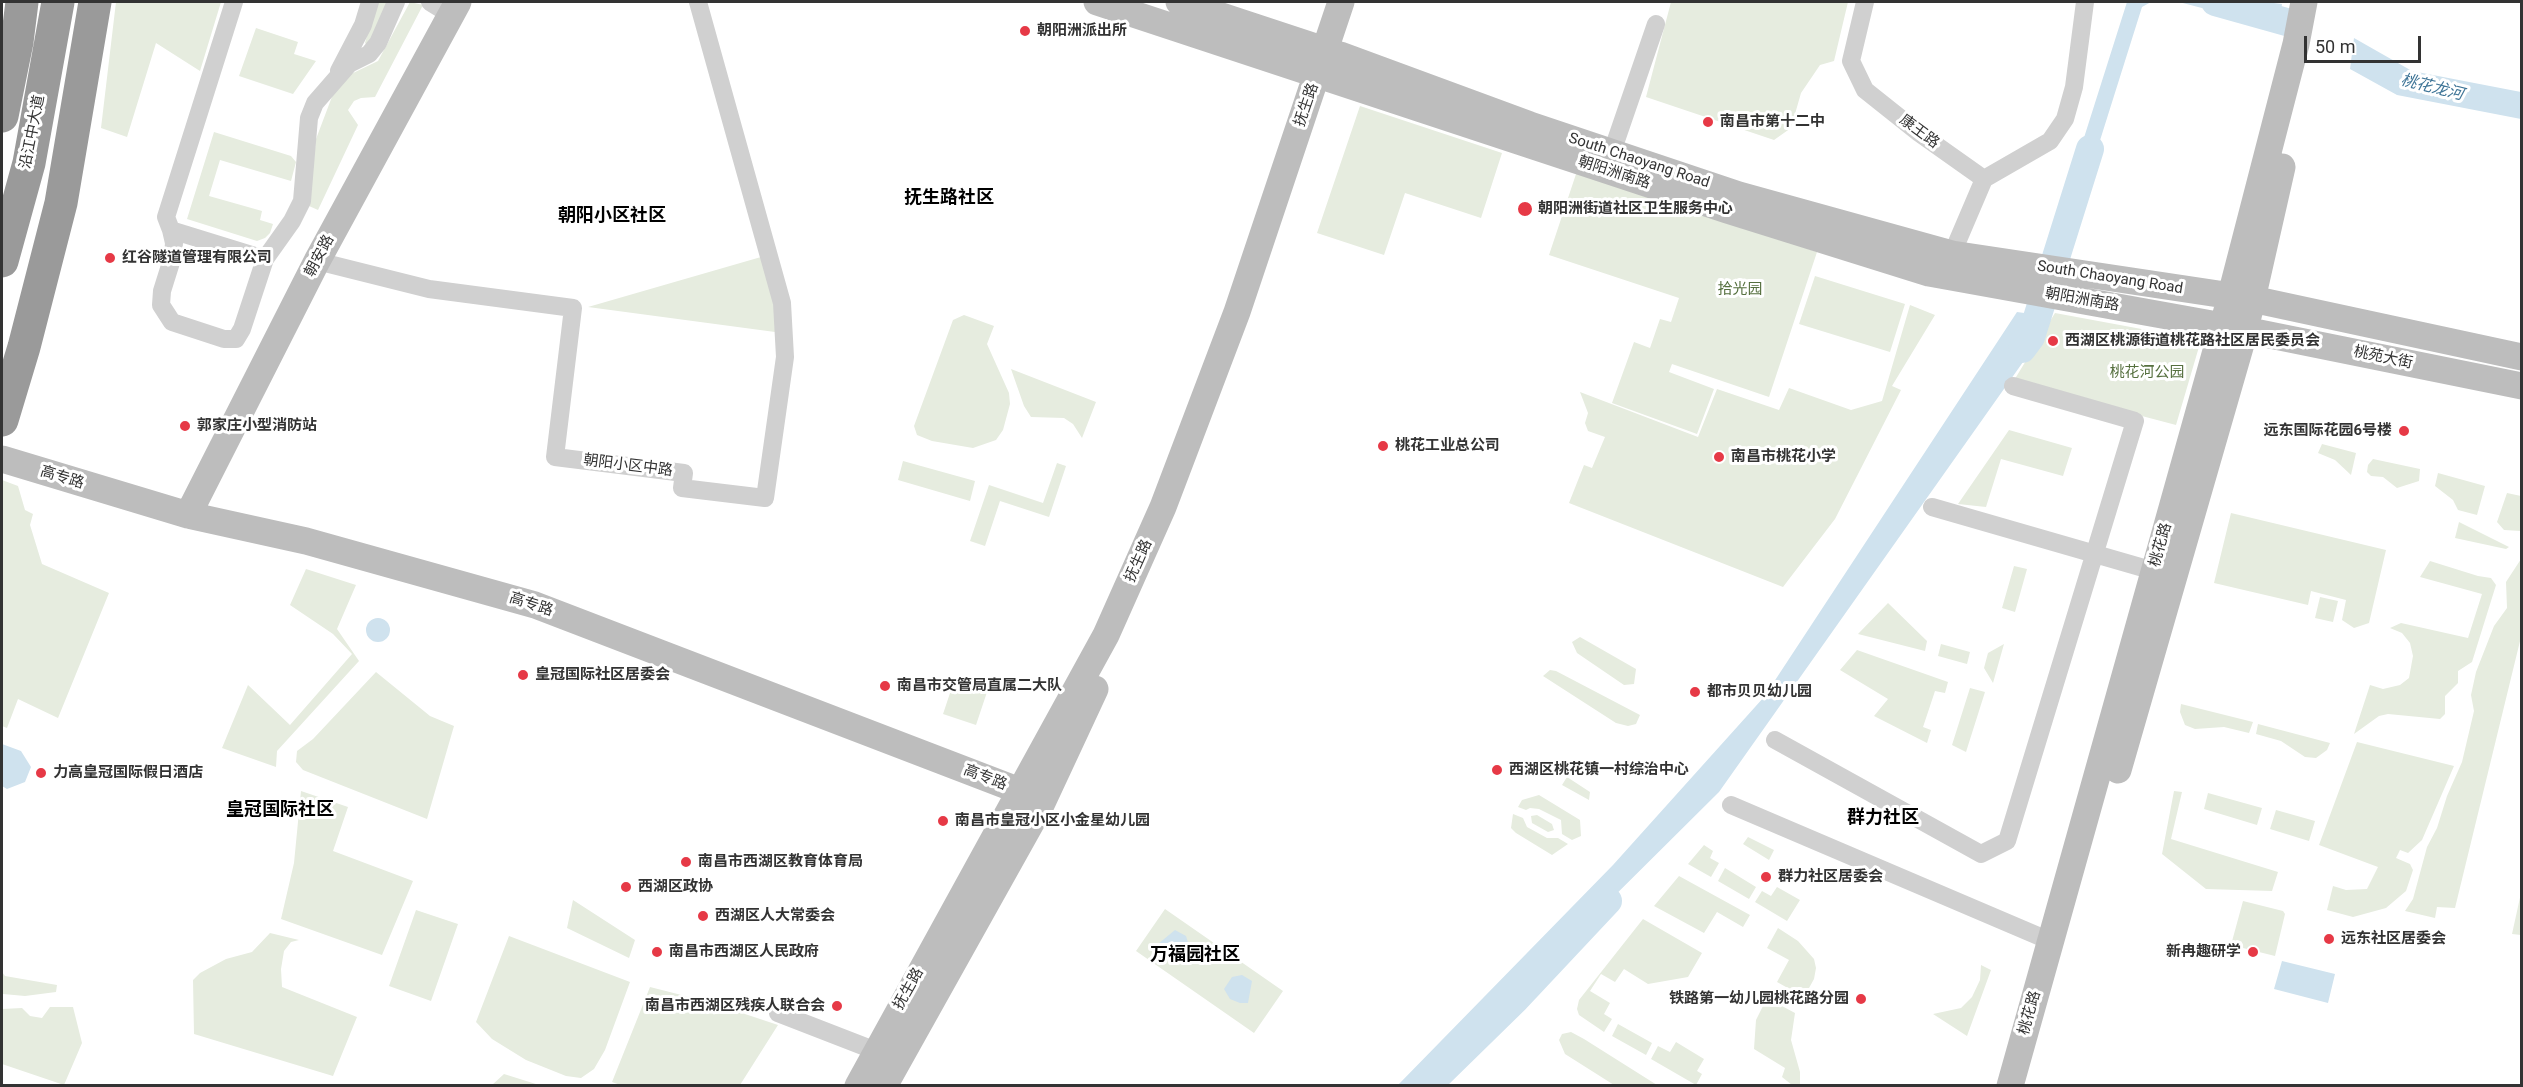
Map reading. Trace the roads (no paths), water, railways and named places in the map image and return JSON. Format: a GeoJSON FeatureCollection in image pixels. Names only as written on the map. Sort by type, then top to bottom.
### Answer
{"type":"FeatureCollection","features":[{"type":"Feature","properties":{"kind":"highway"},"geometry":{"type":"LineString","coordinates":[[2,9],[4,2]]}},
{"type":"Feature","properties":{"kind":"highway"},"geometry":{"type":"LineString","coordinates":[[2,116],[17,42],[22,2]]}},
{"type":"Feature","properties":{"kind":"highway","name":"沿江中大道"},"geometry":{"type":"LineString","coordinates":[[2,261],[28,163],[58,2]]}},
{"type":"Feature","properties":{"kind":"highway"},"geometry":{"type":"LineString","coordinates":[[2,420],[62,203],[95,2]]}},
{"type":"Feature","properties":{"kind":"highway"},"geometry":{"type":"LineString","coordinates":[[2,279],[48,176],[82,81]]}},
{"type":"Feature","properties":{"kind":"main road","name":"朝阳洲南路"},"geometry":{"type":"LineString","coordinates":[[1097,2],[1329,65],[1727,210],[1918,270],[1992,272],[2103,304],[2234,328]]}},
{"type":"Feature","properties":{"kind":"main road","name":"South Chaoyang Road"},"geometry":{"type":"LineString","coordinates":[[1179,2],[1329,65],[1530,125],[1739,195],[1952,254],[1992,272],[2112,278],[2241,298]]}},
{"type":"Feature","properties":{"kind":"main road","name":"抚生路"},"geometry":{"type":"LineString","coordinates":[[1329,65],[1341,2]]}},
{"type":"Feature","properties":{"kind":"main road","name":"抚生路"},"geometry":{"type":"LineString","coordinates":[[884,1086],[1030,799],[1164,507],[1329,65],[1358,2]]}},
{"type":"Feature","properties":{"kind":"main road","name":"桃花路"},"geometry":{"type":"LineString","coordinates":[[2029,1086],[2234,328],[2304,2]]}},
{"type":"Feature","properties":{"kind":"main road","name":"桃花路"},"geometry":{"type":"LineString","coordinates":[[2241,298],[2319,2]]}},
{"type":"Feature","properties":{"kind":"main road","name":"朝安路"},"geometry":{"type":"LineString","coordinates":[[188,515],[446,6]]}},
{"type":"Feature","properties":{"kind":"main road","name":"桃苑大街"},"geometry":{"type":"LineString","coordinates":[[2241,298],[2522,357]]}},
{"type":"Feature","properties":{"kind":"main road","name":"桃花路"},"geometry":{"type":"LineString","coordinates":[[2010,1086],[2154,571],[2234,328]]}},
{"type":"Feature","properties":{"kind":"main road","name":"桃苑大街"},"geometry":{"type":"LineString","coordinates":[[2234,328],[2522,386]]}},
{"type":"Feature","properties":{"kind":"main road","name":"高专路"},"geometry":{"type":"LineString","coordinates":[[2,459],[188,515],[306,541],[535,605],[1030,799]]}},
{"type":"Feature","properties":{"kind":"main road","name":"抚生路"},"geometry":{"type":"LineString","coordinates":[[858,1086],[876,1051],[1030,799]]}},
{"type":"Feature","properties":{"kind":"street"},"geometry":{"type":"LineString","coordinates":[[234,2],[166,217],[174,243],[173,256],[160,305],[172,322],[224,339],[236,339],[242,329],[265,259],[292,221],[302,201],[309,118],[315,103],[349,64],[369,54],[374,48],[396,2]]}},
{"type":"Feature","properties":{"kind":"street"},"geometry":{"type":"LineString","coordinates":[[332,84],[363,25],[370,2]]}},
{"type":"Feature","properties":{"kind":"street","name":"朝阳小区中路"},"geometry":{"type":"LineString","coordinates":[[317,261],[429,289],[573,308],[555,458],[684,473],[682,488],[765,498],[785,357],[782,303],[698,2]]}},
{"type":"Feature","properties":{"kind":"street","name":"康王路"},"geometry":{"type":"LineString","coordinates":[[1864,2],[1851,61],[1865,90],[1919,133],[1984,179]]}},
{"type":"Feature","properties":{"kind":"street"},"geometry":{"type":"LineString","coordinates":[[1952,254],[1984,179],[2050,141],[2065,119],[2074,87],[2085,2]]}},
{"type":"Feature","properties":{"kind":"street"},"geometry":{"type":"LineString","coordinates":[[1612,152],[1656,24]]}},
{"type":"Feature","properties":{"kind":"street"},"geometry":{"type":"LineString","coordinates":[[171,230],[265,259]]}},
{"type":"Feature","properties":{"kind":"street"},"geometry":{"type":"LineString","coordinates":[[1775,740],[1981,854],[2007,841],[2135,421],[2013,386]]}},
{"type":"Feature","properties":{"kind":"street"},"geometry":{"type":"LineString","coordinates":[[1932,507],[2154,571]]}},
{"type":"Feature","properties":{"kind":"street"},"geometry":{"type":"LineString","coordinates":[[1731,805],[2050,941]]}},
{"type":"Feature","properties":{"kind":"street"},"geometry":{"type":"LineString","coordinates":[[778,1012],[876,1051]]}},
{"type":"Feature","properties":{"kind":"water"},"geometry":{"type":"Polygon","coordinates":[[[2127,2],[2151,2],[2142,7],[2085,188],[2069,185],[2127,2]]]}},
{"type":"Feature","properties":{"kind":"water"},"geometry":{"type":"Polygon","coordinates":[[[2179,2],[2266,2],[2282,4],[2278,28],[2179,2]]]}},
{"type":"Feature","properties":{"kind":"water","name":"桃花龙河"},"geometry":{"type":"Polygon","coordinates":[[[2354,38],[2412,71],[2521,92],[2521,119],[2397,95],[2350,69],[2354,38]]]}},
{"type":"Feature","properties":{"kind":"water"},"geometry":{"type":"Polygon","coordinates":[[[2017,312],[2046,316],[2040,338],[1719,792],[1424,1085],[1397,1086],[1613,865],[1764,697],[2017,312]]]}},
{"type":"Feature","properties":{"kind":"water"},"geometry":{"type":"Polygon","coordinates":[[[378,618],[387,621],[390,630],[387,639],[378,642],[369,639],[366,630],[369,621],[378,618]]]}},
{"type":"Feature","properties":{"kind":"water"},"geometry":{"type":"Polygon","coordinates":[[[2,744],[21,751],[31,767],[25,782],[7,789],[2,786],[2,744]]]}},
{"type":"Feature","properties":{"kind":"water"},"geometry":{"type":"Polygon","coordinates":[[[1175,930],[1186,936],[1189,946],[1181,958],[1170,957],[1161,951],[1158,944],[1175,930]]]}},
{"type":"Feature","properties":{"kind":"water"},"geometry":{"type":"Polygon","coordinates":[[[2282,961],[2335,974],[2328,1003],[2274,989],[2282,961]]]}},
{"type":"Feature","properties":{"kind":"water"},"geometry":{"type":"Polygon","coordinates":[[[1242,975],[1252,981],[1248,1003],[1230,999],[1224,989],[1232,977],[1242,975]]]}},
{"type":"Feature","properties":{"kind":"waterway"},"geometry":{"type":"LineString","coordinates":[[2215,2],[2290,23]]}},
{"type":"Feature","properties":{"kind":"waterway"},"geometry":{"type":"LineString","coordinates":[[2022,349],[2031,337],[2090,149]]}},
{"type":"Feature","properties":{"kind":"waterway"},"geometry":{"type":"LineString","coordinates":[[1427,1086],[1516,999],[1608,901]]}},
{"type":"Feature","properties":{"kind":"place","name":"朝阳洲派出所"},"geometry":{"type":"Point","coordinates":[1025,31]}},
{"type":"Feature","properties":{"kind":"place","name":"南昌市第十二中"},"geometry":{"type":"Point","coordinates":[1708,122]}},
{"type":"Feature","properties":{"kind":"place","name":"朝阳洲街道社区卫生服务中心"},"geometry":{"type":"Point","coordinates":[1525,209]}},
{"type":"Feature","properties":{"kind":"place","name":"红谷隧道管理有限公司"},"geometry":{"type":"Point","coordinates":[110,258]}},
{"type":"Feature","properties":{"kind":"place","name":"西湖区桃源街道桃花路社区居民委员会"},"geometry":{"type":"Point","coordinates":[2053,341]}},
{"type":"Feature","properties":{"kind":"place","name":"郭家庄小型消防站"},"geometry":{"type":"Point","coordinates":[185,426]}},
{"type":"Feature","properties":{"kind":"place","name":"远东国际花园6号楼"},"geometry":{"type":"Point","coordinates":[2404,431]}},
{"type":"Feature","properties":{"kind":"place","name":"桃花工业总公司"},"geometry":{"type":"Point","coordinates":[1383,446]}},
{"type":"Feature","properties":{"kind":"place","name":"南昌市桃花小学"},"geometry":{"type":"Point","coordinates":[1719,457]}},
{"type":"Feature","properties":{"kind":"place","name":"皇冠国际社区居委会"},"geometry":{"type":"Point","coordinates":[523,675]}},
{"type":"Feature","properties":{"kind":"place","name":"南昌市交管局直属二大队"},"geometry":{"type":"Point","coordinates":[885,686]}},
{"type":"Feature","properties":{"kind":"place","name":"都市贝贝幼儿园"},"geometry":{"type":"Point","coordinates":[1695,692]}},
{"type":"Feature","properties":{"kind":"place","name":"西湖区桃花镇一村综治中心"},"geometry":{"type":"Point","coordinates":[1497,770]}},
{"type":"Feature","properties":{"kind":"place","name":"力高皇冠国际假日酒店"},"geometry":{"type":"Point","coordinates":[41,773]}},
{"type":"Feature","properties":{"kind":"place","name":"南昌市皇冠小区小金星幼儿园"},"geometry":{"type":"Point","coordinates":[943,821]}},
{"type":"Feature","properties":{"kind":"place","name":"南昌市西湖区教育体育局"},"geometry":{"type":"Point","coordinates":[686,862]}},
{"type":"Feature","properties":{"kind":"place","name":"群力社区居委会"},"geometry":{"type":"Point","coordinates":[1766,877]}},
{"type":"Feature","properties":{"kind":"place","name":"西湖区政协"},"geometry":{"type":"Point","coordinates":[626,887]}},
{"type":"Feature","properties":{"kind":"place","name":"西湖区人大常委会"},"geometry":{"type":"Point","coordinates":[703,916]}},
{"type":"Feature","properties":{"kind":"place","name":"远东社区居委会"},"geometry":{"type":"Point","coordinates":[2329,939]}},
{"type":"Feature","properties":{"kind":"place","name":"南昌市西湖区人民政府"},"geometry":{"type":"Point","coordinates":[657,952]}},
{"type":"Feature","properties":{"kind":"place","name":"新冉趣研学"},"geometry":{"type":"Point","coordinates":[2253,952]}},
{"type":"Feature","properties":{"kind":"place","name":"铁路第一幼儿园桃花路分园"},"geometry":{"type":"Point","coordinates":[1861,999]}},
{"type":"Feature","properties":{"kind":"place","name":"南昌市西湖区残疾人联合会"},"geometry":{"type":"Point","coordinates":[837,1006]}},
{"type":"Feature","properties":{"kind":"district","name":"抚生路社区"},"geometry":{"type":"Point","coordinates":[949,198]}},
{"type":"Feature","properties":{"kind":"district","name":"朝阳小区社区"},"geometry":{"type":"Point","coordinates":[612,216]}},
{"type":"Feature","properties":{"kind":"district","name":"皇冠国际社区"},"geometry":{"type":"Point","coordinates":[280,810]}},
{"type":"Feature","properties":{"kind":"district","name":"群力社区"},"geometry":{"type":"Point","coordinates":[1883,818]}},
{"type":"Feature","properties":{"kind":"district","name":"万福园社区"},"geometry":{"type":"Point","coordinates":[1195,955]}},
{"type":"Feature","properties":{"kind":"park label","name":"拾光园"},"geometry":{"type":"Point","coordinates":[1740,290]}},
{"type":"Feature","properties":{"kind":"park label","name":"桃花河公园"},"geometry":{"type":"Point","coordinates":[2147,373]}}]}
